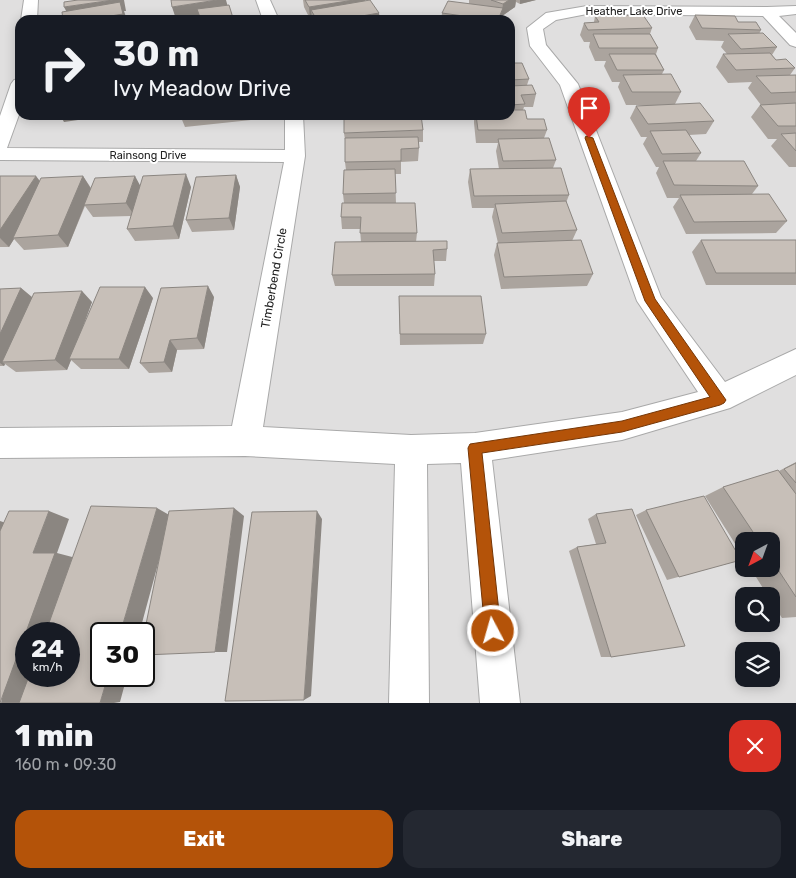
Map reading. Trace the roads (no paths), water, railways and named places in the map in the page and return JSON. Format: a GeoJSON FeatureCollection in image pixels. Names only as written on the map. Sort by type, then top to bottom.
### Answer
{"type":"FeatureCollection","features":[{"type":"Feature","properties":{"kind":"street"},"geometry":{"type":"LineString","coordinates":[[29,15],[31,0]]}},
{"type":"Feature","properties":{"kind":"street"},"geometry":{"type":"LineString","coordinates":[[262,0],[269,15]]}},
{"type":"Feature","properties":{"kind":"street","name":"Heather Lake Drive"},"geometry":{"type":"LineString","coordinates":[[720,400],[650,301],[569,84],[538,46],[535,28],[552,16],[587,10],[767,12],[796,10]]}},
{"type":"Feature","properties":{"kind":"street"},"geometry":{"type":"LineString","coordinates":[[767,12],[796,42]]}},
{"type":"Feature","properties":{"kind":"street"},"geometry":{"type":"LineString","coordinates":[[0,144],[15,99]]}},
{"type":"Feature","properties":{"kind":"street","name":"Timberbend Circle"},"geometry":{"type":"LineString","coordinates":[[245,441],[296,156],[294,120]]}},
{"type":"Feature","properties":{"kind":"street","name":"Rainsong Drive"},"geometry":{"type":"LineString","coordinates":[[0,154],[296,156]]}},
{"type":"Feature","properties":{"kind":"street"},"geometry":{"type":"LineString","coordinates":[[0,443],[245,441],[411,450],[475,448],[622,426],[720,400],[796,361]]}},
{"type":"Feature","properties":{"kind":"street"},"geometry":{"type":"LineString","coordinates":[[475,448],[500,703]]}},
{"type":"Feature","properties":{"kind":"street"},"geometry":{"type":"LineString","coordinates":[[410,703],[411,450]]}}]}
